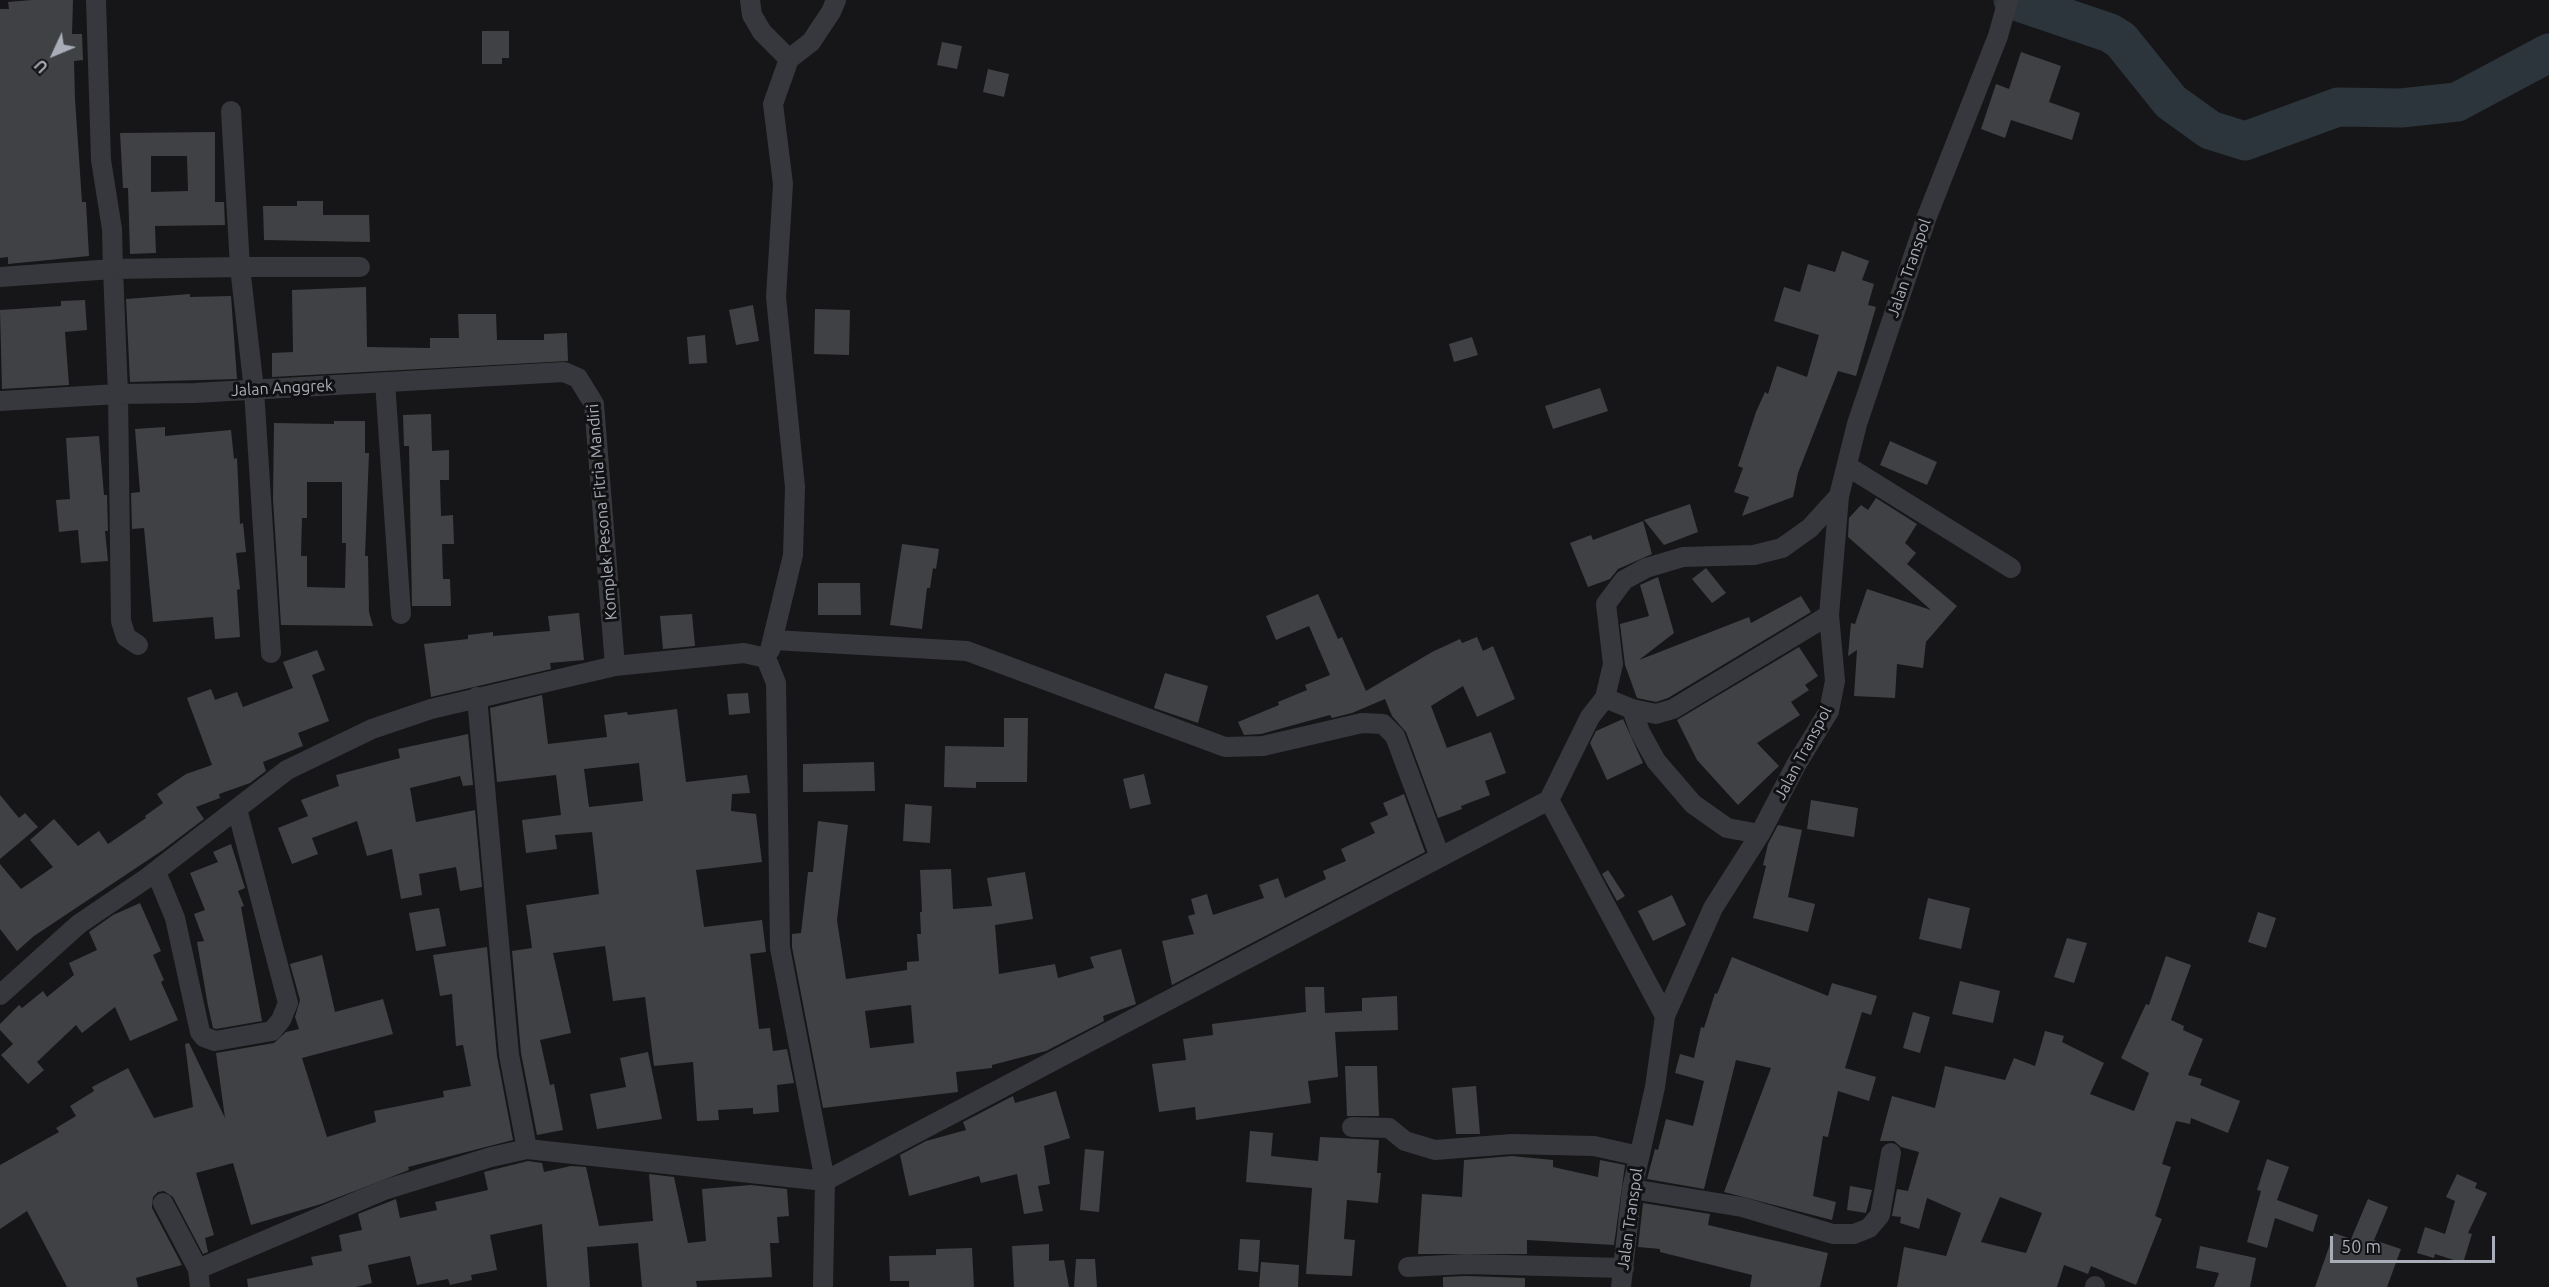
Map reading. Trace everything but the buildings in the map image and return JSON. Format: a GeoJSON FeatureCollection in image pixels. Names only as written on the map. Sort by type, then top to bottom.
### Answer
{"type":"FeatureCollection","features":[{"type":"Feature","properties":{"kind":"street"},"geometry":{"type":"LineString","coordinates":[[96,0],[101,160],[112,229],[118,394],[121,621],[126,637],[138,645]]}},
{"type":"Feature","properties":{"kind":"street"},"geometry":{"type":"LineString","coordinates":[[750,0],[752,15],[762,32],[789,59]]}},
{"type":"Feature","properties":{"kind":"street"},"geometry":{"type":"LineString","coordinates":[[823,1287],[825,1181],[780,948],[776,683],[766,658],[774,640],[793,555],[795,487],[776,297],[783,184],[773,104],[789,59],[811,42],[831,12],[836,0]]}},
{"type":"Feature","properties":{"kind":"street","name":"Jalan Transpol"},"geometry":{"type":"LineString","coordinates":[[1622,1277],[1632,1189],[1655,1087],[1665,1016],[1713,908],[1760,834],[1796,765],[1829,711],[1835,681],[1829,615],[1839,496],[1857,424],[1926,219],[1998,36],[2006,7]]}},
{"type":"Feature","properties":{"kind":"street"},"geometry":{"type":"LineString","coordinates":[[231,111],[240,267],[254,390],[271,653]]}},
{"type":"Feature","properties":{"kind":"street"},"geometry":{"type":"LineString","coordinates":[[0,277],[113,269],[360,267]]}},
{"type":"Feature","properties":{"kind":"street","name":"Jalan Anggrek"},"geometry":{"type":"LineString","coordinates":[[0,401],[118,394],[254,390],[564,372]]}},
{"type":"Feature","properties":{"kind":"street","name":"Komplek Pesona Fitria Mandiri"},"geometry":{"type":"LineString","coordinates":[[564,372],[578,378],[594,404],[615,666]]}},
{"type":"Feature","properties":{"kind":"street"},"geometry":{"type":"LineString","coordinates":[[385,382],[401,614]]}},
{"type":"Feature","properties":{"kind":"street"},"geometry":{"type":"LineString","coordinates":[[1847,466],[2011,568]]}},
{"type":"Feature","properties":{"kind":"street"},"geometry":{"type":"LineString","coordinates":[[163,1203],[199,1278],[384,1190],[491,1157],[527,1149],[825,1181],[1550,800],[1590,717],[1605,698],[1613,664],[1606,604],[1624,580],[1646,568],[1683,557],[1754,555],[1782,548],[1809,528],[1839,496]]}},
{"type":"Feature","properties":{"kind":"street"},"geometry":{"type":"LineString","coordinates":[[1605,698],[1632,709],[1656,714],[1673,709],[1829,615]]}},
{"type":"Feature","properties":{"kind":"street"},"geometry":{"type":"LineString","coordinates":[[774,640],[968,651],[1225,747],[1263,746],[1362,723],[1383,724],[1395,736],[1440,857]]}},
{"type":"Feature","properties":{"kind":"street"},"geometry":{"type":"LineString","coordinates":[[0,994],[79,924],[156,872],[287,770],[372,729],[477,697],[615,666],[744,653],[766,658]]}},
{"type":"Feature","properties":{"kind":"street"},"geometry":{"type":"LineString","coordinates":[[477,697],[509,1055],[527,1149]]}},
{"type":"Feature","properties":{"kind":"street"},"geometry":{"type":"LineString","coordinates":[[1632,709],[1640,732],[1656,761],[1693,804],[1727,828],[1760,834]]}},
{"type":"Feature","properties":{"kind":"street"},"geometry":{"type":"LineString","coordinates":[[1550,800],[1665,1016]]}},
{"type":"Feature","properties":{"kind":"street"},"geometry":{"type":"LineString","coordinates":[[156,872],[175,918],[200,1032],[204,1037],[215,1041],[272,1031],[281,1020],[288,1003],[237,809]]}},
{"type":"Feature","properties":{"kind":"street"},"geometry":{"type":"LineString","coordinates":[[1352,1127],[1389,1128],[1405,1141],[1435,1150],[1512,1144],[1594,1146],[1639,1156]]}},
{"type":"Feature","properties":{"kind":"street"},"geometry":{"type":"LineString","coordinates":[[1632,1189],[1742,1207],[1833,1234],[1854,1234],[1869,1228],[1880,1215],[1891,1153]]}},
{"type":"Feature","properties":{"kind":"street"},"geometry":{"type":"LineString","coordinates":[[1408,1267],[1466,1264],[1622,1277]]}},
{"type":"Feature","properties":{"kind":"waterway"},"geometry":{"type":"LineString","coordinates":[[2013,0],[2110,33],[2121,40],[2171,102],[2210,130],[2245,141],[2338,107],[2401,108],[2457,102],[2549,53]]}}]}
